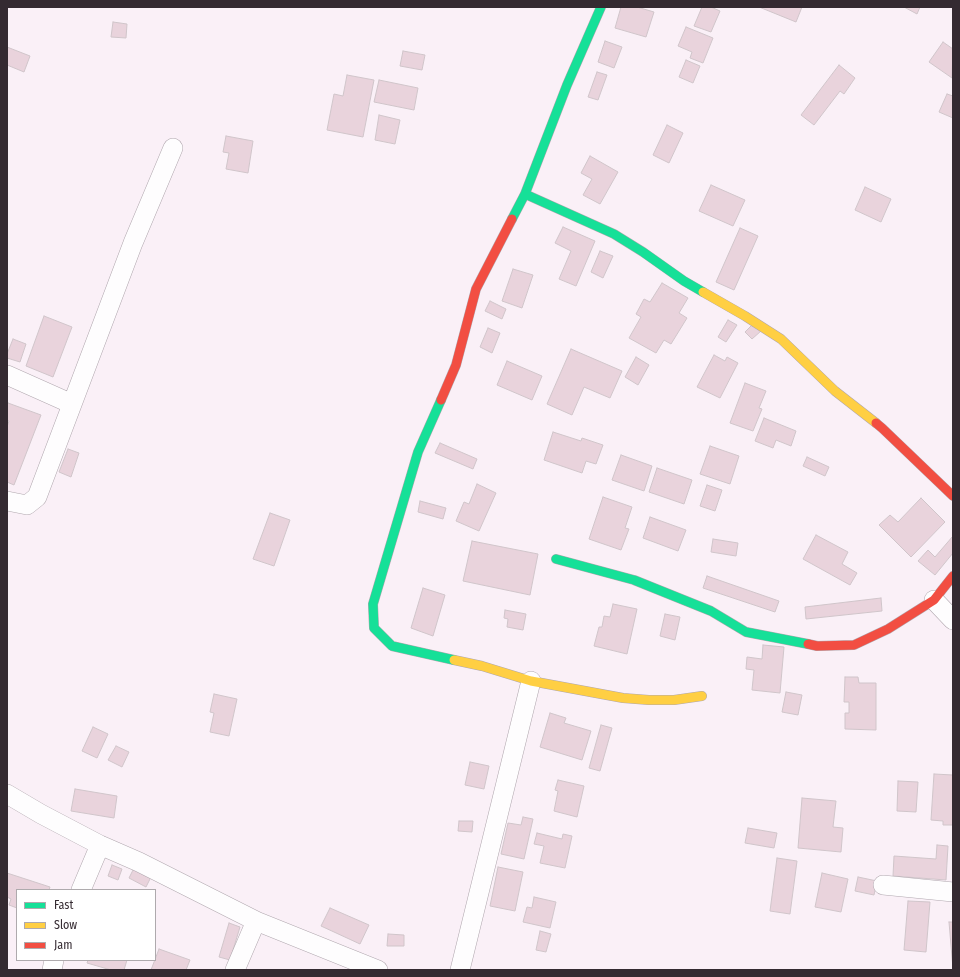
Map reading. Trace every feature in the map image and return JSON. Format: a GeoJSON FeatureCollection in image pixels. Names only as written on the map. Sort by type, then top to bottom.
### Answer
{"type":"FeatureCollection","features":[{"type":"Feature","properties":{"kind":"street"},"geometry":{"type":"LineString","coordinates":[[600,7],[567,85],[524,194],[476,289],[456,365],[418,452],[373,604],[374,628],[392,646],[482,666],[531,681],[623,698],[674,700],[702,696]]}},
{"type":"Feature","properties":{"kind":"street"},"geometry":{"type":"LineString","coordinates":[[7,501],[27,505],[37,497],[133,243],[173,148]]}},
{"type":"Feature","properties":{"kind":"street"},"geometry":{"type":"LineString","coordinates":[[524,194],[614,234],[643,252],[684,281],[781,339],[835,391],[882,428],[953,496]]}},
{"type":"Feature","properties":{"kind":"street"},"geometry":{"type":"LineString","coordinates":[[7,375],[72,404]]}},
{"type":"Feature","properties":{"kind":"street"},"geometry":{"type":"LineString","coordinates":[[556,559],[634,580],[711,611],[746,632],[817,646],[854,645],[888,629],[934,600],[953,576]]}},
{"type":"Feature","properties":{"kind":"street"},"geometry":{"type":"LineString","coordinates":[[934,600],[953,620]]}},
{"type":"Feature","properties":{"kind":"street"},"geometry":{"type":"LineString","coordinates":[[460,970],[531,681]]}},
{"type":"Feature","properties":{"kind":"street"},"geometry":{"type":"LineString","coordinates":[[7,794],[100,845],[139,862],[256,922],[378,970]]}},
{"type":"Feature","properties":{"kind":"street"},"geometry":{"type":"LineString","coordinates":[[81,889],[100,845]]}},
{"type":"Feature","properties":{"kind":"street"},"geometry":{"type":"LineString","coordinates":[[883,885],[953,892]]}},
{"type":"Feature","properties":{"kind":"street"},"geometry":{"type":"LineString","coordinates":[[235,970],[256,922]]}},
{"type":"Feature","properties":{"kind":"building"},"geometry":{"type":"Polygon","coordinates":[[[621,7],[637,7],[654,12],[646,37],[615,28],[621,7]]]}},
{"type":"Feature","properties":{"kind":"building"},"geometry":{"type":"Polygon","coordinates":[[[702,7],[711,7],[720,11],[711,32],[694,26],[702,7]]]}},
{"type":"Feature","properties":{"kind":"building"},"geometry":{"type":"Polygon","coordinates":[[[759,7],[802,7],[796,22],[759,7]]]}},
{"type":"Feature","properties":{"kind":"building"},"geometry":{"type":"Polygon","coordinates":[[[904,7],[920,7],[917,14],[904,7]]]}},
{"type":"Feature","properties":{"kind":"building"},"geometry":{"type":"Polygon","coordinates":[[[113,22],[127,24],[126,38],[111,37],[113,22]]]}},
{"type":"Feature","properties":{"kind":"building"},"geometry":{"type":"Polygon","coordinates":[[[686,27],[713,38],[703,63],[690,58],[692,52],[678,46],[686,27]]]}},
{"type":"Feature","properties":{"kind":"building"},"geometry":{"type":"Polygon","coordinates":[[[605,41],[622,47],[614,68],[598,62],[605,41]]]}},
{"type":"Feature","properties":{"kind":"building"},"geometry":{"type":"Polygon","coordinates":[[[943,42],[953,49],[952,78],[929,62],[943,42]]]}},
{"type":"Feature","properties":{"kind":"building"},"geometry":{"type":"Polygon","coordinates":[[[7,47],[30,56],[24,72],[7,65],[7,47]]]}},
{"type":"Feature","properties":{"kind":"building"},"geometry":{"type":"Polygon","coordinates":[[[403,51],[425,55],[422,70],[400,66],[403,51]]]}},
{"type":"Feature","properties":{"kind":"building"},"geometry":{"type":"Polygon","coordinates":[[[686,60],[700,66],[693,83],[679,77],[686,60]]]}},
{"type":"Feature","properties":{"kind":"building"},"geometry":{"type":"Polygon","coordinates":[[[839,65],[855,78],[844,94],[840,91],[814,125],[801,115],[839,65]]]}},
{"type":"Feature","properties":{"kind":"building"},"geometry":{"type":"Polygon","coordinates":[[[597,72],[607,75],[598,100],[588,97],[597,72]]]}},
{"type":"Feature","properties":{"kind":"building"},"geometry":{"type":"Polygon","coordinates":[[[347,75],[374,80],[363,137],[327,130],[334,94],[343,96],[347,75]]]}},
{"type":"Feature","properties":{"kind":"building"},"geometry":{"type":"Polygon","coordinates":[[[379,80],[418,88],[414,110],[374,102],[379,80]]]}},
{"type":"Feature","properties":{"kind":"building"},"geometry":{"type":"Polygon","coordinates":[[[947,94],[953,96],[953,118],[939,112],[947,94]]]}},
{"type":"Feature","properties":{"kind":"building"},"geometry":{"type":"Polygon","coordinates":[[[379,115],[400,120],[395,144],[375,140],[379,115]]]}},
{"type":"Feature","properties":{"kind":"building"},"geometry":{"type":"Polygon","coordinates":[[[667,125],[683,133],[669,163],[653,155],[667,125]]]}},
{"type":"Feature","properties":{"kind":"building"},"geometry":{"type":"Polygon","coordinates":[[[226,136],[253,141],[248,173],[226,169],[229,153],[223,152],[226,136]]]}},
{"type":"Feature","properties":{"kind":"building"},"geometry":{"type":"Polygon","coordinates":[[[590,156],[618,172],[600,204],[583,195],[592,179],[581,173],[590,156]]]}},
{"type":"Feature","properties":{"kind":"building"},"geometry":{"type":"Polygon","coordinates":[[[711,185],[745,200],[733,226],[699,211],[711,185]]]}},
{"type":"Feature","properties":{"kind":"building"},"geometry":{"type":"Polygon","coordinates":[[[865,187],[891,199],[881,222],[855,210],[865,187]]]}},
{"type":"Feature","properties":{"kind":"building"},"geometry":{"type":"Polygon","coordinates":[[[563,227],[595,241],[576,286],[559,279],[571,251],[555,243],[563,227]]]}},
{"type":"Feature","properties":{"kind":"building"},"geometry":{"type":"Polygon","coordinates":[[[740,228],[758,236],[734,290],[716,282],[740,228]]]}},
{"type":"Feature","properties":{"kind":"building"},"geometry":{"type":"Polygon","coordinates":[[[600,251],[613,256],[603,278],[591,272],[600,251]]]}},
{"type":"Feature","properties":{"kind":"building"},"geometry":{"type":"Polygon","coordinates":[[[513,269],[533,275],[522,308],[502,301],[513,269]]]}},
{"type":"Feature","properties":{"kind":"building"},"geometry":{"type":"Polygon","coordinates":[[[662,283],[688,298],[679,313],[687,318],[671,344],[664,340],[656,353],[629,338],[641,317],[636,314],[644,299],[650,302],[662,283]]]}},
{"type":"Feature","properties":{"kind":"building"},"geometry":{"type":"Polygon","coordinates":[[[490,301],[506,309],[502,319],[485,311],[490,301]]]}},
{"type":"Feature","properties":{"kind":"building"},"geometry":{"type":"Polygon","coordinates":[[[44,316],[72,327],[53,377],[26,366],[44,316]]]}},
{"type":"Feature","properties":{"kind":"building"},"geometry":{"type":"Polygon","coordinates":[[[728,320],[737,325],[726,342],[718,337],[728,320]]]}},
{"type":"Feature","properties":{"kind":"building"},"geometry":{"type":"Polygon","coordinates":[[[753,324],[761,331],[752,339],[745,332],[753,324]]]}},
{"type":"Feature","properties":{"kind":"building"},"geometry":{"type":"Polygon","coordinates":[[[488,328],[500,333],[492,353],[480,347],[488,328]]]}},
{"type":"Feature","properties":{"kind":"building"},"geometry":{"type":"Polygon","coordinates":[[[13,339],[26,344],[20,362],[7,358],[7,354],[13,339]]]}},
{"type":"Feature","properties":{"kind":"building"},"geometry":{"type":"Polygon","coordinates":[[[571,349],[622,371],[610,398],[584,387],[572,415],[547,404],[571,349]]]}},
{"type":"Feature","properties":{"kind":"building"},"geometry":{"type":"Polygon","coordinates":[[[714,355],[725,361],[727,357],[738,363],[720,398],[697,387],[714,355]]]}},
{"type":"Feature","properties":{"kind":"building"},"geometry":{"type":"Polygon","coordinates":[[[636,357],[649,365],[638,385],[625,377],[636,357]]]}},
{"type":"Feature","properties":{"kind":"building"},"geometry":{"type":"Polygon","coordinates":[[[507,361],[542,376],[532,400],[497,385],[507,361]]]}},
{"type":"Feature","properties":{"kind":"building"},"geometry":{"type":"Polygon","coordinates":[[[745,383],[766,391],[759,408],[762,409],[753,431],[730,423],[745,383]]]}},
{"type":"Feature","properties":{"kind":"building"},"geometry":{"type":"Polygon","coordinates":[[[8,403],[41,415],[14,485],[7,482],[7,427],[9,421],[7,420],[8,403]]]}},
{"type":"Feature","properties":{"kind":"building"},"geometry":{"type":"Polygon","coordinates":[[[764,418],[796,431],[791,446],[776,440],[773,448],[755,441],[764,418]]]}},
{"type":"Feature","properties":{"kind":"building"},"geometry":{"type":"Polygon","coordinates":[[[553,432],[581,441],[582,438],[603,445],[596,464],[586,461],[582,473],[544,460],[553,432]]]}},
{"type":"Feature","properties":{"kind":"building"},"geometry":{"type":"Polygon","coordinates":[[[440,443],[477,459],[473,469],[435,453],[440,443]]]}},
{"type":"Feature","properties":{"kind":"building"},"geometry":{"type":"Polygon","coordinates":[[[710,446],[739,456],[730,484],[700,474],[710,446]]]}},
{"type":"Feature","properties":{"kind":"building"},"geometry":{"type":"Polygon","coordinates":[[[68,449],[79,453],[71,477],[59,472],[68,449]]]}},
{"type":"Feature","properties":{"kind":"building"},"geometry":{"type":"Polygon","coordinates":[[[621,455],[652,466],[644,491],[612,480],[621,455]]]}},
{"type":"Feature","properties":{"kind":"building"},"geometry":{"type":"Polygon","coordinates":[[[807,457],[829,467],[825,476],[803,466],[807,457]]]}},
{"type":"Feature","properties":{"kind":"building"},"geometry":{"type":"Polygon","coordinates":[[[657,468],[692,480],[684,504],[649,492],[657,468]]]}},
{"type":"Feature","properties":{"kind":"building"},"geometry":{"type":"Polygon","coordinates":[[[477,484],[496,493],[479,531],[456,521],[464,502],[469,504],[477,484]]]}},
{"type":"Feature","properties":{"kind":"building"},"geometry":{"type":"Polygon","coordinates":[[[707,485],[722,490],[715,511],[700,506],[707,485]]]}},
{"type":"Feature","properties":{"kind":"building"},"geometry":{"type":"Polygon","coordinates":[[[603,497],[632,507],[625,528],[629,529],[621,550],[589,539],[603,497]]]}},
{"type":"Feature","properties":{"kind":"building"},"geometry":{"type":"Polygon","coordinates":[[[921,498],[945,522],[911,557],[879,525],[890,515],[898,522],[921,498]]]}},
{"type":"Feature","properties":{"kind":"building"},"geometry":{"type":"Polygon","coordinates":[[[420,501],[446,508],[443,519],[418,512],[420,501]]]}},
{"type":"Feature","properties":{"kind":"building"},"geometry":{"type":"Polygon","coordinates":[[[270,513],[290,520],[274,566],[253,559],[270,513]]]}},
{"type":"Feature","properties":{"kind":"building"},"geometry":{"type":"Polygon","coordinates":[[[650,517],[686,530],[678,551],[643,538],[650,517]]]}},
{"type":"Feature","properties":{"kind":"building"},"geometry":{"type":"Polygon","coordinates":[[[816,535],[848,552],[842,564],[857,573],[850,585],[803,559],[816,535]]]}},
{"type":"Feature","properties":{"kind":"building"},"geometry":{"type":"Polygon","coordinates":[[[953,536],[953,553],[935,575],[918,561],[928,550],[935,557],[953,536]]]}},
{"type":"Feature","properties":{"kind":"building"},"geometry":{"type":"Polygon","coordinates":[[[713,539],[738,543],[736,556],[711,552],[713,539]]]}},
{"type":"Feature","properties":{"kind":"building"},"geometry":{"type":"Polygon","coordinates":[[[472,541],[538,554],[530,595],[463,581],[472,541]]]}},
{"type":"Feature","properties":{"kind":"building"},"geometry":{"type":"Polygon","coordinates":[[[707,576],[779,601],[775,612],[703,588],[707,576]]]}},
{"type":"Feature","properties":{"kind":"building"},"geometry":{"type":"Polygon","coordinates":[[[423,588],[445,595],[433,636],[411,628],[423,588]]]}},
{"type":"Feature","properties":{"kind":"building"},"geometry":{"type":"Polygon","coordinates":[[[881,598],[882,611],[806,619],[805,607],[881,598]]]}},
{"type":"Feature","properties":{"kind":"building"},"geometry":{"type":"Polygon","coordinates":[[[613,604],[637,609],[627,654],[594,646],[599,627],[602,627],[604,616],[610,617],[613,604]]]}},
{"type":"Feature","properties":{"kind":"building"},"geometry":{"type":"Polygon","coordinates":[[[505,610],[526,614],[523,630],[507,627],[508,619],[504,618],[505,610]]]}},
{"type":"Feature","properties":{"kind":"building"},"geometry":{"type":"Polygon","coordinates":[[[665,614],[680,617],[675,640],[660,636],[665,614]]]}},
{"type":"Feature","properties":{"kind":"building"},"geometry":{"type":"Polygon","coordinates":[[[763,645],[784,647],[780,693],[752,690],[754,670],[746,669],[747,657],[762,659],[763,645]]]}},
{"type":"Feature","properties":{"kind":"building"},"geometry":{"type":"Polygon","coordinates":[[[845,677],[858,677],[859,683],[876,683],[876,730],[845,729],[845,713],[849,713],[849,702],[844,702],[845,677]]]}},
{"type":"Feature","properties":{"kind":"building"},"geometry":{"type":"Polygon","coordinates":[[[786,692],[802,695],[798,715],[782,712],[786,692]]]}},
{"type":"Feature","properties":{"kind":"building"},"geometry":{"type":"Polygon","coordinates":[[[214,694],[237,699],[229,736],[210,732],[214,713],[210,712],[214,694]]]}},
{"type":"Feature","properties":{"kind":"building"},"geometry":{"type":"Polygon","coordinates":[[[550,713],[566,718],[564,723],[591,731],[582,760],[540,747],[550,713]]]}},
{"type":"Feature","properties":{"kind":"building"},"geometry":{"type":"Polygon","coordinates":[[[601,725],[612,728],[600,771],[589,768],[601,725]]]}},
{"type":"Feature","properties":{"kind":"building"},"geometry":{"type":"Polygon","coordinates":[[[93,727],[108,734],[97,758],[82,751],[93,727]]]}},
{"type":"Feature","properties":{"kind":"building"},"geometry":{"type":"Polygon","coordinates":[[[116,746],[129,752],[122,767],[108,760],[116,746]]]}},
{"type":"Feature","properties":{"kind":"building"},"geometry":{"type":"Polygon","coordinates":[[[470,762],[489,766],[484,789],[465,785],[470,762]]]}},
{"type":"Feature","properties":{"kind":"building"},"geometry":{"type":"Polygon","coordinates":[[[934,774],[953,775],[953,825],[943,825],[943,821],[931,820],[934,774]]]}},
{"type":"Feature","properties":{"kind":"building"},"geometry":{"type":"Polygon","coordinates":[[[558,780],[584,786],[577,817],[554,811],[558,791],[555,790],[558,780]]]}},
{"type":"Feature","properties":{"kind":"building"},"geometry":{"type":"Polygon","coordinates":[[[898,781],[918,782],[916,812],[897,811],[898,781]]]}},
{"type":"Feature","properties":{"kind":"building"},"geometry":{"type":"Polygon","coordinates":[[[75,789],[117,796],[114,818],[71,811],[75,789]]]}},
{"type":"Feature","properties":{"kind":"building"},"geometry":{"type":"Polygon","coordinates":[[[802,798],[836,801],[833,827],[843,828],[841,852],[798,848],[802,798]]]}},
{"type":"Feature","properties":{"kind":"building"},"geometry":{"type":"Polygon","coordinates":[[[523,817],[533,819],[524,859],[501,854],[508,823],[521,825],[523,817]]]}},
{"type":"Feature","properties":{"kind":"building"},"geometry":{"type":"Polygon","coordinates":[[[459,821],[473,821],[472,832],[458,831],[459,821]]]}},
{"type":"Feature","properties":{"kind":"building"},"geometry":{"type":"Polygon","coordinates":[[[748,828],[777,833],[774,848],[745,843],[748,828]]]}},
{"type":"Feature","properties":{"kind":"building"},"geometry":{"type":"Polygon","coordinates":[[[537,833],[562,839],[563,834],[572,836],[565,868],[540,863],[544,846],[534,844],[537,833]]]}},
{"type":"Feature","properties":{"kind":"building"},"geometry":{"type":"Polygon","coordinates":[[[937,845],[948,846],[946,880],[893,876],[894,856],[936,859],[937,845]]]}},
{"type":"Feature","properties":{"kind":"building"},"geometry":{"type":"Polygon","coordinates":[[[777,858],[797,861],[790,914],[770,911],[777,858]]]}},
{"type":"Feature","properties":{"kind":"building"},"geometry":{"type":"Polygon","coordinates":[[[112,865],[122,869],[118,880],[108,876],[112,865]]]}},
{"type":"Feature","properties":{"kind":"building"},"geometry":{"type":"Polygon","coordinates":[[[498,867],[523,872],[515,911],[490,906],[498,867]]]}},
{"type":"Feature","properties":{"kind":"building"},"geometry":{"type":"Polygon","coordinates":[[[134,868],[151,877],[146,887],[129,878],[134,868]]]}},
{"type":"Feature","properties":{"kind":"building"},"geometry":{"type":"Polygon","coordinates":[[[7,873],[50,887],[49,889],[16,889],[16,908],[9,905],[11,899],[7,897],[7,873]]]}},
{"type":"Feature","properties":{"kind":"building"},"geometry":{"type":"Polygon","coordinates":[[[822,873],[848,879],[841,912],[815,907],[822,873]]]}},
{"type":"Feature","properties":{"kind":"building"},"geometry":{"type":"Polygon","coordinates":[[[858,877],[877,881],[874,895],[855,891],[858,877]]]}},
{"type":"Feature","properties":{"kind":"building"},"geometry":{"type":"Polygon","coordinates":[[[534,897],[556,902],[550,928],[523,922],[527,907],[532,908],[534,897]]]}},
{"type":"Feature","properties":{"kind":"building"},"geometry":{"type":"Polygon","coordinates":[[[908,901],[930,902],[926,952],[904,950],[908,901]]]}},
{"type":"Feature","properties":{"kind":"building"},"geometry":{"type":"Polygon","coordinates":[[[330,908],[369,925],[360,944],[321,926],[330,908]]]}},
{"type":"Feature","properties":{"kind":"building"},"geometry":{"type":"Polygon","coordinates":[[[949,922],[953,922],[953,969],[949,922]]]}},
{"type":"Feature","properties":{"kind":"building"},"geometry":{"type":"Polygon","coordinates":[[[229,923],[240,927],[230,960],[219,957],[229,923]]]}},
{"type":"Feature","properties":{"kind":"building"},"geometry":{"type":"Polygon","coordinates":[[[540,931],[551,934],[546,952],[536,950],[540,931]]]}},
{"type":"Feature","properties":{"kind":"building"},"geometry":{"type":"Polygon","coordinates":[[[388,934],[404,935],[404,946],[387,946],[388,934]]]}},
{"type":"Feature","properties":{"kind":"building"},"geometry":{"type":"Polygon","coordinates":[[[159,949],[190,960],[186,970],[151,970],[154,961],[156,961],[159,949]]]}},
{"type":"Feature","properties":{"kind":"building"},"geometry":{"type":"Polygon","coordinates":[[[88,961],[127,961],[124,970],[111,970],[87,963],[88,961]]]}},
{"type":"Feature","properties":{"kind":"traffic: fast"},"geometry":{"type":"LineString","coordinates":[[512,219],[525,194],[567,85],[601,7]]}},
{"type":"Feature","properties":{"kind":"traffic: fast"},"geometry":{"type":"LineString","coordinates":[[525,194],[614,234],[703,292]]}},
{"type":"Feature","properties":{"kind":"traffic: fast"},"geometry":{"type":"LineString","coordinates":[[441,400],[418,452],[373,604],[374,628],[392,646],[454,660]]}},
{"type":"Feature","properties":{"kind":"traffic: fast"},"geometry":{"type":"LineString","coordinates":[[556,559],[634,580],[711,611],[746,632],[808,644]]}},
{"type":"Feature","properties":{"kind":"traffic: slow"},"geometry":{"type":"LineString","coordinates":[[703,292],[781,339],[835,391],[876,423]]}},
{"type":"Feature","properties":{"kind":"traffic: slow"},"geometry":{"type":"LineString","coordinates":[[454,660],[482,666],[531,681],[623,698],[674,700],[702,696]]}},
{"type":"Feature","properties":{"kind":"traffic: jam"},"geometry":{"type":"LineString","coordinates":[[441,400],[456,365],[476,289],[512,219]]}},
{"type":"Feature","properties":{"kind":"traffic: jam"},"geometry":{"type":"LineString","coordinates":[[876,423],[953,496]]}},
{"type":"Feature","properties":{"kind":"traffic: jam"},"geometry":{"type":"LineString","coordinates":[[808,644],[817,646],[854,645],[888,629],[934,600],[953,576]]}}]}
